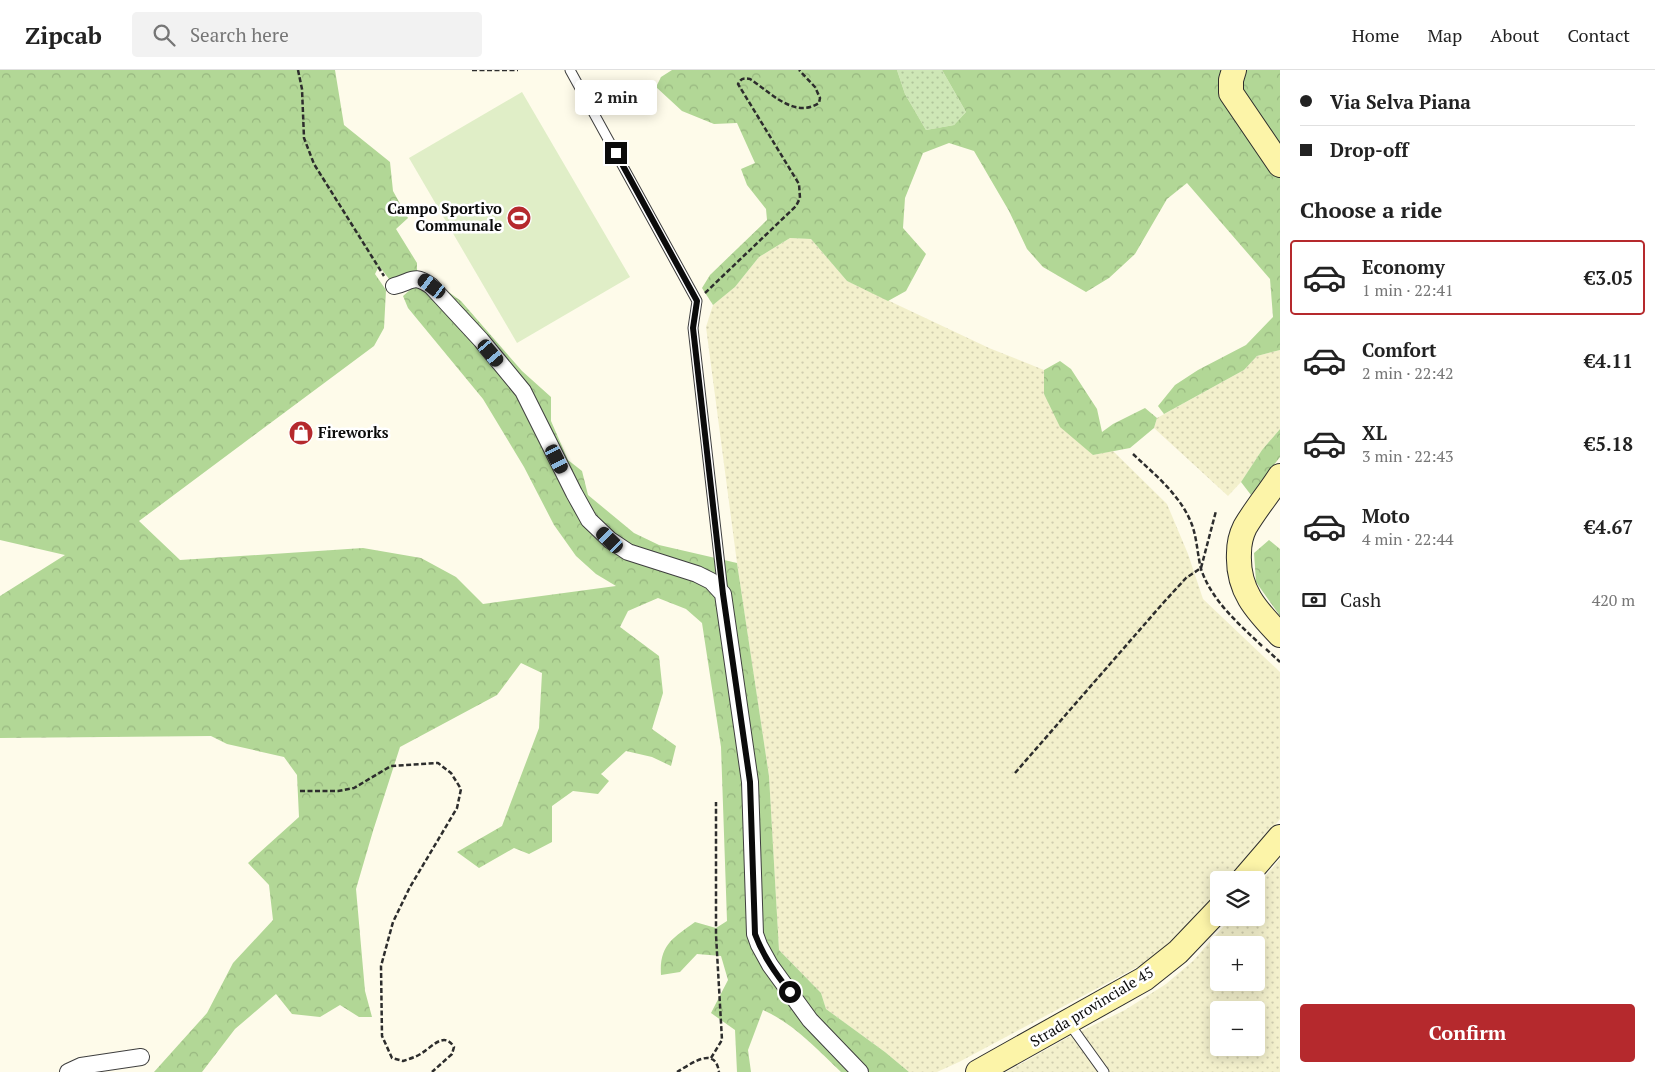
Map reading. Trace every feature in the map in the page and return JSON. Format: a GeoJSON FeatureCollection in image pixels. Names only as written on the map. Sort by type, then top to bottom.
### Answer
{"type":"FeatureCollection","features":[{"type":"Feature","properties":{"kind":"main road"},"geometry":{"type":"LineString","coordinates":[[1234,70],[1230,80],[1232,93],[1280,166]]}},
{"type":"Feature","properties":{"kind":"main road"},"geometry":{"type":"LineString","coordinates":[[1280,476],[1244,528],[1240,542],[1239,558],[1240,574],[1245,592],[1257,610],[1280,636]]}},
{"type":"Feature","properties":{"kind":"main road"},"geometry":{"type":"LineString","coordinates":[[1252,871],[1280,837]]}},
{"type":"Feature","properties":{"kind":"main road","name":"Strada provinciale 45"},"geometry":{"type":"LineString","coordinates":[[978,1072],[1144,979],[1178,952],[1210,918]]}},
{"type":"Feature","properties":{"kind":"street"},"geometry":{"type":"LineString","coordinates":[[395,286],[412,279],[423,280],[432,286],[480,340],[523,391],[590,520],[610,540],[628,552],[697,574],[711,581],[723,594],[750,782],[755,934],[770,965],[810,1020],[860,1072]]}},
{"type":"Feature","properties":{"kind":"street"},"geometry":{"type":"LineString","coordinates":[[68,1072],[80,1066],[141,1057]]}},
{"type":"Feature","properties":{"kind":"lane"},"geometry":{"type":"LineString","coordinates":[[570,70],[697,301],[693,328],[723,594]]}},
{"type":"Feature","properties":{"kind":"lane"},"geometry":{"type":"LineString","coordinates":[[1068,1022],[1104,1072]]}},
{"type":"Feature","properties":{"kind":"path"},"geometry":{"type":"LineString","coordinates":[[298,70],[302,89],[304,138],[314,164],[387,282],[395,286]]}},
{"type":"Feature","properties":{"kind":"path"},"geometry":{"type":"LineString","coordinates":[[472,70],[518,70]]}},
{"type":"Feature","properties":{"kind":"path"},"geometry":{"type":"LineString","coordinates":[[697,301],[796,206],[800,198],[799,184],[738,84],[740,80],[750,79],[779,100],[794,107],[808,108],[819,103],[820,98],[815,87],[799,70]]}},
{"type":"Feature","properties":{"kind":"path"},"geometry":{"type":"LineString","coordinates":[[1132,454],[1173,493],[1191,521],[1201,568],[1206,581],[1218,601],[1235,620],[1280,662]]}},
{"type":"Feature","properties":{"kind":"path"},"geometry":{"type":"LineString","coordinates":[[1015,773],[1164,602],[1186,578],[1201,568],[1216,511]]}},
{"type":"Feature","properties":{"kind":"path"},"geometry":{"type":"LineString","coordinates":[[300,791],[338,792],[354,788],[391,766],[438,763],[451,773],[461,789],[457,808],[410,887],[393,922],[381,966],[382,1036],[392,1058],[403,1061],[421,1054],[439,1040],[445,1039],[451,1042],[454,1047],[452,1054],[432,1072]]}},
{"type":"Feature","properties":{"kind":"path"},"geometry":{"type":"LineString","coordinates":[[711,1058],[722,1040],[716,935],[716,802]]}},
{"type":"Feature","properties":{"kind":"path"},"geometry":{"type":"LineString","coordinates":[[678,1072],[704,1058],[711,1058],[716,1062],[719,1072]]}},
{"type":"Feature","properties":{"kind":"shaded area"},"geometry":{"type":"Polygon","coordinates":[[[790,238],[811,239],[847,281],[989,348],[1044,370],[1044,394],[1093,455],[1113,451],[1167,504],[1188,554],[1203,599],[1280,672],[1280,819],[1237,871],[1210,871],[1210,903],[1192,924],[1154,958],[937,1072],[909,1072],[826,1009],[821,993],[779,950],[769,776],[737,563],[706,327],[713,305],[735,287],[759,257],[790,238]]]}},
{"type":"Feature","properties":{"kind":"shaded area"},"geometry":{"type":"Polygon","coordinates":[[[1280,350],[1280,429],[1262,450],[1241,482],[1228,496],[1154,428],[1157,418],[1244,370],[1257,356],[1280,350]]]}},
{"type":"Feature","properties":{"kind":"shaded area"},"geometry":{"type":"Polygon","coordinates":[[[1280,859],[1280,1072],[1006,1072],[1065,1039],[1125,1010],[1166,984],[1193,961],[1210,942],[1210,991],[1265,991],[1265,936],[1215,936],[1224,926],[1265,926],[1265,876],[1280,859]]]}},
{"type":"Feature","properties":{"kind":"green space"},"geometry":{"type":"Polygon","coordinates":[[[0,70],[335,70],[344,125],[390,162],[393,191],[408,218],[396,229],[417,263],[417,272],[393,284],[379,266],[375,274],[386,290],[384,328],[374,346],[139,521],[180,560],[363,548],[421,558],[456,577],[483,604],[616,586],[596,574],[576,556],[554,525],[524,467],[483,399],[408,308],[403,296],[418,283],[435,282],[461,301],[522,371],[551,397],[551,421],[568,460],[582,471],[588,495],[634,533],[659,545],[737,563],[769,776],[779,950],[821,993],[826,1009],[909,1072],[841,1072],[785,1022],[763,1010],[748,1050],[751,1072],[737,1072],[735,1030],[711,1013],[728,980],[721,956],[697,954],[680,972],[661,975],[662,956],[665,949],[680,933],[695,922],[716,928],[727,921],[721,747],[702,623],[686,609],[658,598],[628,611],[620,627],[659,656],[663,693],[652,729],[676,746],[671,766],[652,757],[626,751],[601,774],[609,781],[598,794],[573,791],[552,806],[552,842],[529,854],[514,848],[479,868],[457,852],[502,826],[539,728],[542,673],[521,663],[497,695],[400,747],[356,889],[365,991],[372,1017],[359,1017],[340,1005],[320,1017],[292,1014],[276,994],[235,1029],[202,1072],[154,1072],[207,1013],[233,963],[273,920],[269,885],[248,863],[299,817],[297,775],[284,757],[227,744],[211,736],[0,738],[0,596],[65,555],[0,540],[0,70]]]}},
{"type":"Feature","properties":{"kind":"green space"},"geometry":{"type":"Polygon","coordinates":[[[672,70],[897,70],[905,94],[926,130],[954,125],[966,112],[942,70],[1280,70],[1280,350],[1257,356],[1244,370],[1164,414],[1158,406],[1175,385],[1198,370],[1246,345],[1273,317],[1270,279],[1187,183],[1167,199],[1135,254],[1109,278],[1086,292],[1043,267],[1027,249],[1009,211],[974,151],[949,143],[923,153],[905,198],[903,228],[926,254],[906,291],[888,301],[847,281],[811,239],[790,238],[759,257],[735,287],[713,305],[702,288],[710,275],[767,220],[766,209],[747,185],[741,169],[755,163],[737,123],[714,124],[682,111],[656,87],[661,77],[672,70]]]}},
{"type":"Feature","properties":{"kind":"green space"},"geometry":{"type":"Polygon","coordinates":[[[897,70],[942,70],[966,112],[954,125],[926,130],[905,94],[897,70]]]}},
{"type":"Feature","properties":{"kind":"green space","name":"Campo Sportivo Communale"},"geometry":{"type":"Polygon","coordinates":[[[522,92],[630,277],[517,343],[409,158],[522,92]]]}},
{"type":"Feature","properties":{"kind":"green space"},"geometry":{"type":"Polygon","coordinates":[[[1060,361],[1071,369],[1097,409],[1102,432],[1113,424],[1145,408],[1157,418],[1154,428],[1130,448],[1093,455],[1060,427],[1044,394],[1044,370],[1060,361]]]}},
{"type":"Feature","properties":{"kind":"green space"},"geometry":{"type":"Polygon","coordinates":[[[1280,429],[1280,457],[1251,495],[1241,482],[1262,450],[1280,429]]]}},
{"type":"Feature","properties":{"kind":"green space"},"geometry":{"type":"Polygon","coordinates":[[[1269,540],[1280,549],[1280,616],[1256,582],[1254,553],[1269,540]]]}},
{"type":"Feature","properties":{"kind":"place","name":"Campo Sportivo Communale"},"geometry":{"type":"Point","coordinates":[519,218]}},
{"type":"Feature","properties":{"kind":"place","name":"Fireworks"},"geometry":{"type":"Point","coordinates":[301,433]}},
{"type":"Feature","properties":{"kind":"route"},"geometry":{"type":"LineString","coordinates":[[616,153],[697,301],[693,328],[723,594],[750,782],[755,934],[770,965],[790,992]]}}]}
